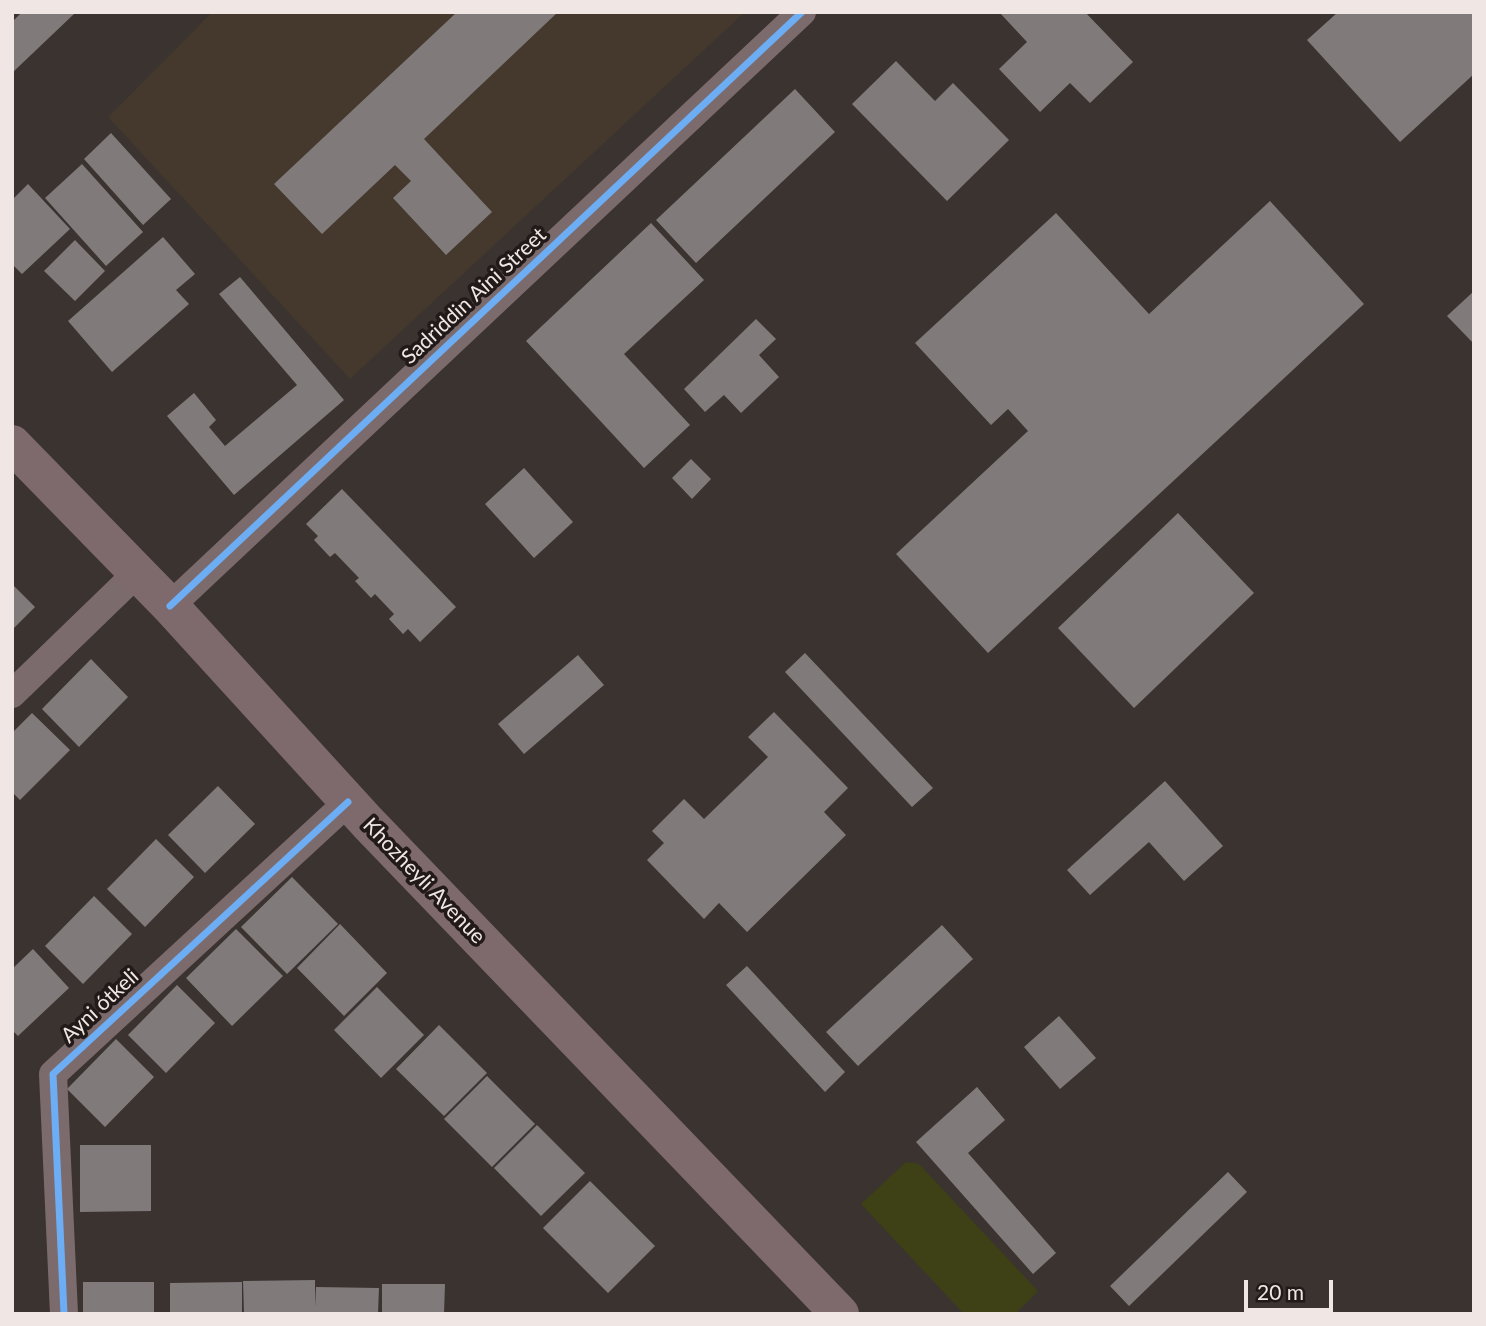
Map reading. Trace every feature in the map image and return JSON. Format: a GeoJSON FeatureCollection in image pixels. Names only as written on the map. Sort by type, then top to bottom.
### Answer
{"type":"FeatureCollection","features":[{"type":"Feature","properties":{"kind":"main road","name":"Khozheyli Avenue"},"geometry":{"type":"LineString","coordinates":[[12,444],[170,606],[348,802],[840,1314]]}},
{"type":"Feature","properties":{"kind":"street","name":"Sadriddin Aini Street"},"geometry":{"type":"LineString","coordinates":[[170,606],[802,12]]}},
{"type":"Feature","properties":{"kind":"street"},"geometry":{"type":"LineString","coordinates":[[12,694],[137,572]]}},
{"type":"Feature","properties":{"kind":"street","name":"Ayni ótkeli"},"geometry":{"type":"LineString","coordinates":[[64,1314],[53,1074],[348,802]]}},
{"type":"Feature","properties":{"kind":"shaded area"},"geometry":{"type":"Polygon","coordinates":[[[212,12],[745,12],[350,379],[108,117],[212,12]]]}},
{"type":"Feature","properties":{"kind":"green space"},"geometry":{"type":"Polygon","coordinates":[[[906,1162],[919,1164],[1038,1291],[1015,1314],[964,1314],[861,1204],[906,1162]]]}},
{"type":"Feature","properties":{"kind":"building"},"geometry":{"type":"Polygon","coordinates":[[[22,12],[74,14],[12,73],[12,22],[22,12]]]}},
{"type":"Feature","properties":{"kind":"building"},"geometry":{"type":"Polygon","coordinates":[[[457,12],[558,12],[424,139],[492,212],[446,255],[393,198],[411,181],[395,165],[322,234],[274,184],[457,12]]]}},
{"type":"Feature","properties":{"kind":"building"},"geometry":{"type":"Polygon","coordinates":[[[999,12],[1085,12],[1133,62],[1090,103],[1070,83],[1040,112],[999,69],[1027,42],[999,12]]]}},
{"type":"Feature","properties":{"kind":"building"},"geometry":{"type":"Polygon","coordinates":[[[1338,12],[1474,12],[1474,74],[1400,142],[1307,40],[1338,12]]]}},
{"type":"Feature","properties":{"kind":"building"},"geometry":{"type":"Polygon","coordinates":[[[896,61],[935,101],[953,83],[1009,140],[947,201],[852,104],[896,61]]]}},
{"type":"Feature","properties":{"kind":"building"},"geometry":{"type":"Polygon","coordinates":[[[795,89],[835,132],[696,263],[656,220],[795,89]]]}},
{"type":"Feature","properties":{"kind":"building"},"geometry":{"type":"Polygon","coordinates":[[[111,133],[171,199],[143,225],[84,159],[111,133]]]}},
{"type":"Feature","properties":{"kind":"building"},"geometry":{"type":"Polygon","coordinates":[[[82,164],[143,232],[106,266],[45,198],[82,164]]]}},
{"type":"Feature","properties":{"kind":"building"},"geometry":{"type":"Polygon","coordinates":[[[28,184],[70,229],[22,274],[12,264],[12,200],[28,184]]]}},
{"type":"Feature","properties":{"kind":"building"},"geometry":{"type":"Polygon","coordinates":[[[1270,201],[1364,304],[988,653],[896,554],[1028,431],[1008,409],[991,425],[915,343],[1056,213],[1149,314],[1270,201]]]}},
{"type":"Feature","properties":{"kind":"building"},"geometry":{"type":"Polygon","coordinates":[[[651,223],[704,280],[624,354],[690,425],[644,468],[526,341],[651,223]]]}},
{"type":"Feature","properties":{"kind":"building"},"geometry":{"type":"Polygon","coordinates":[[[163,237],[195,274],[176,290],[189,304],[112,372],[68,321],[163,237]]]}},
{"type":"Feature","properties":{"kind":"building"},"geometry":{"type":"Polygon","coordinates":[[[75,240],[105,271],[75,301],[44,271],[75,240]]]}},
{"type":"Feature","properties":{"kind":"building"},"geometry":{"type":"Polygon","coordinates":[[[240,277],[344,400],[234,495],[167,416],[194,393],[216,420],[209,427],[225,446],[297,385],[219,294],[240,277]]]}},
{"type":"Feature","properties":{"kind":"building"},"geometry":{"type":"Polygon","coordinates":[[[1474,291],[1474,344],[1447,316],[1474,291]]]}},
{"type":"Feature","properties":{"kind":"building"},"geometry":{"type":"Polygon","coordinates":[[[756,319],[776,339],[759,355],[779,377],[741,413],[724,395],[705,412],[684,389],[756,319]]]}},
{"type":"Feature","properties":{"kind":"building"},"geometry":{"type":"Polygon","coordinates":[[[691,459],[711,479],[692,499],[672,478],[691,459]]]}},
{"type":"Feature","properties":{"kind":"building"},"geometry":{"type":"Polygon","coordinates":[[[524,468],[573,522],[534,558],[485,504],[524,468]]]}},
{"type":"Feature","properties":{"kind":"building"},"geometry":{"type":"Polygon","coordinates":[[[342,489],[456,607],[420,642],[408,629],[403,634],[389,619],[394,614],[375,594],[371,598],[355,581],[359,578],[335,553],[330,557],[314,540],[318,536],[306,524],[342,489]]]}},
{"type":"Feature","properties":{"kind":"building"},"geometry":{"type":"Polygon","coordinates":[[[1178,513],[1254,593],[1134,708],[1058,628],[1178,513]]]}},
{"type":"Feature","properties":{"kind":"building"},"geometry":{"type":"Polygon","coordinates":[[[12,584],[35,607],[12,630],[12,584]]]}},
{"type":"Feature","properties":{"kind":"building"},"geometry":{"type":"Polygon","coordinates":[[[805,653],[933,788],[912,807],[785,672],[805,653]]]}},
{"type":"Feature","properties":{"kind":"building"},"geometry":{"type":"Polygon","coordinates":[[[578,655],[604,685],[524,754],[498,724],[578,655]]]}},
{"type":"Feature","properties":{"kind":"building"},"geometry":{"type":"Polygon","coordinates":[[[91,659],[128,697],[79,747],[42,709],[91,659]]]}},
{"type":"Feature","properties":{"kind":"building"},"geometry":{"type":"Polygon","coordinates":[[[774,712],[848,788],[824,812],[846,835],[747,932],[719,903],[704,919],[647,860],[664,843],[652,831],[684,799],[704,819],[768,757],[748,737],[774,712]]]}},
{"type":"Feature","properties":{"kind":"building"},"geometry":{"type":"Polygon","coordinates":[[[32,713],[70,750],[20,800],[12,792],[12,733],[32,713]]]}},
{"type":"Feature","properties":{"kind":"building"},"geometry":{"type":"Polygon","coordinates":[[[1165,781],[1223,846],[1184,881],[1149,842],[1090,895],[1067,870],[1165,781]]]}},
{"type":"Feature","properties":{"kind":"building"},"geometry":{"type":"Polygon","coordinates":[[[218,786],[255,824],[205,873],[168,835],[218,786]]]}},
{"type":"Feature","properties":{"kind":"building"},"geometry":{"type":"Polygon","coordinates":[[[156,839],[194,877],[145,927],[107,889],[156,839]]]}},
{"type":"Feature","properties":{"kind":"building"},"geometry":{"type":"Polygon","coordinates":[[[292,877],[338,924],[287,974],[241,927],[292,877]]]}},
{"type":"Feature","properties":{"kind":"building"},"geometry":{"type":"Polygon","coordinates":[[[94,896],[132,934],[83,984],[45,946],[94,896]]]}},
{"type":"Feature","properties":{"kind":"building"},"geometry":{"type":"Polygon","coordinates":[[[340,924],[387,973],[344,1016],[297,968],[340,924]]]}},
{"type":"Feature","properties":{"kind":"building"},"geometry":{"type":"Polygon","coordinates":[[[942,925],[973,959],[858,1066],[826,1032],[942,925]]]}},
{"type":"Feature","properties":{"kind":"building"},"geometry":{"type":"Polygon","coordinates":[[[236,929],[283,976],[232,1026],[186,978],[236,929]]]}},
{"type":"Feature","properties":{"kind":"building"},"geometry":{"type":"Polygon","coordinates":[[[33,949],[69,988],[18,1036],[12,1030],[12,969],[33,949]]]}},
{"type":"Feature","properties":{"kind":"building"},"geometry":{"type":"Polygon","coordinates":[[[747,966],[845,1072],[825,1092],[726,985],[747,966]]]}},
{"type":"Feature","properties":{"kind":"building"},"geometry":{"type":"Polygon","coordinates":[[[177,985],[215,1023],[166,1073],[128,1035],[177,985]]]}},
{"type":"Feature","properties":{"kind":"building"},"geometry":{"type":"Polygon","coordinates":[[[377,987],[424,1035],[381,1078],[334,1030],[377,987]]]}},
{"type":"Feature","properties":{"kind":"building"},"geometry":{"type":"Polygon","coordinates":[[[1059,1016],[1096,1058],[1060,1089],[1024,1047],[1059,1016]]]}},
{"type":"Feature","properties":{"kind":"building"},"geometry":{"type":"Polygon","coordinates":[[[439,1025],[487,1073],[444,1116],[396,1069],[439,1025]]]}},
{"type":"Feature","properties":{"kind":"building"},"geometry":{"type":"Polygon","coordinates":[[[116,1039],[154,1077],[105,1127],[67,1089],[116,1039]]]}},
{"type":"Feature","properties":{"kind":"building"},"geometry":{"type":"Polygon","coordinates":[[[487,1076],[535,1124],[492,1167],[444,1119],[487,1076]]]}},
{"type":"Feature","properties":{"kind":"building"},"geometry":{"type":"Polygon","coordinates":[[[977,1087],[1005,1120],[968,1153],[1056,1253],[1033,1274],[916,1142],[977,1087]]]}},
{"type":"Feature","properties":{"kind":"building"},"geometry":{"type":"Polygon","coordinates":[[[537,1125],[585,1173],[541,1216],[494,1168],[537,1125]]]}},
{"type":"Feature","properties":{"kind":"building"},"geometry":{"type":"Polygon","coordinates":[[[80,1145],[151,1145],[151,1211],[80,1212],[80,1145]]]}},
{"type":"Feature","properties":{"kind":"building"},"geometry":{"type":"Polygon","coordinates":[[[1228,1172],[1247,1192],[1129,1306],[1110,1286],[1228,1172]]]}},
{"type":"Feature","properties":{"kind":"building"},"geometry":{"type":"Polygon","coordinates":[[[590,1181],[655,1246],[608,1293],[543,1228],[590,1181]]]}},
{"type":"Feature","properties":{"kind":"building"},"geometry":{"type":"Polygon","coordinates":[[[315,1280],[315,1307],[316,1287],[379,1288],[378,1314],[244,1314],[243,1281],[315,1280]]]}},
{"type":"Feature","properties":{"kind":"building"},"geometry":{"type":"Polygon","coordinates":[[[83,1282],[154,1282],[154,1314],[83,1314],[83,1282]]]}},
{"type":"Feature","properties":{"kind":"building"},"geometry":{"type":"Polygon","coordinates":[[[242,1282],[242,1314],[170,1314],[170,1283],[242,1282]]]}},
{"type":"Feature","properties":{"kind":"building"},"geometry":{"type":"Polygon","coordinates":[[[382,1284],[445,1284],[444,1314],[382,1314],[382,1284]]]}},
{"type":"Feature","properties":{"kind":"cycle path"},"geometry":{"type":"LineString","coordinates":[[170,606],[802,12]]}},
{"type":"Feature","properties":{"kind":"cycle path"},"geometry":{"type":"LineString","coordinates":[[64,1314],[53,1074],[348,802]]}}]}
